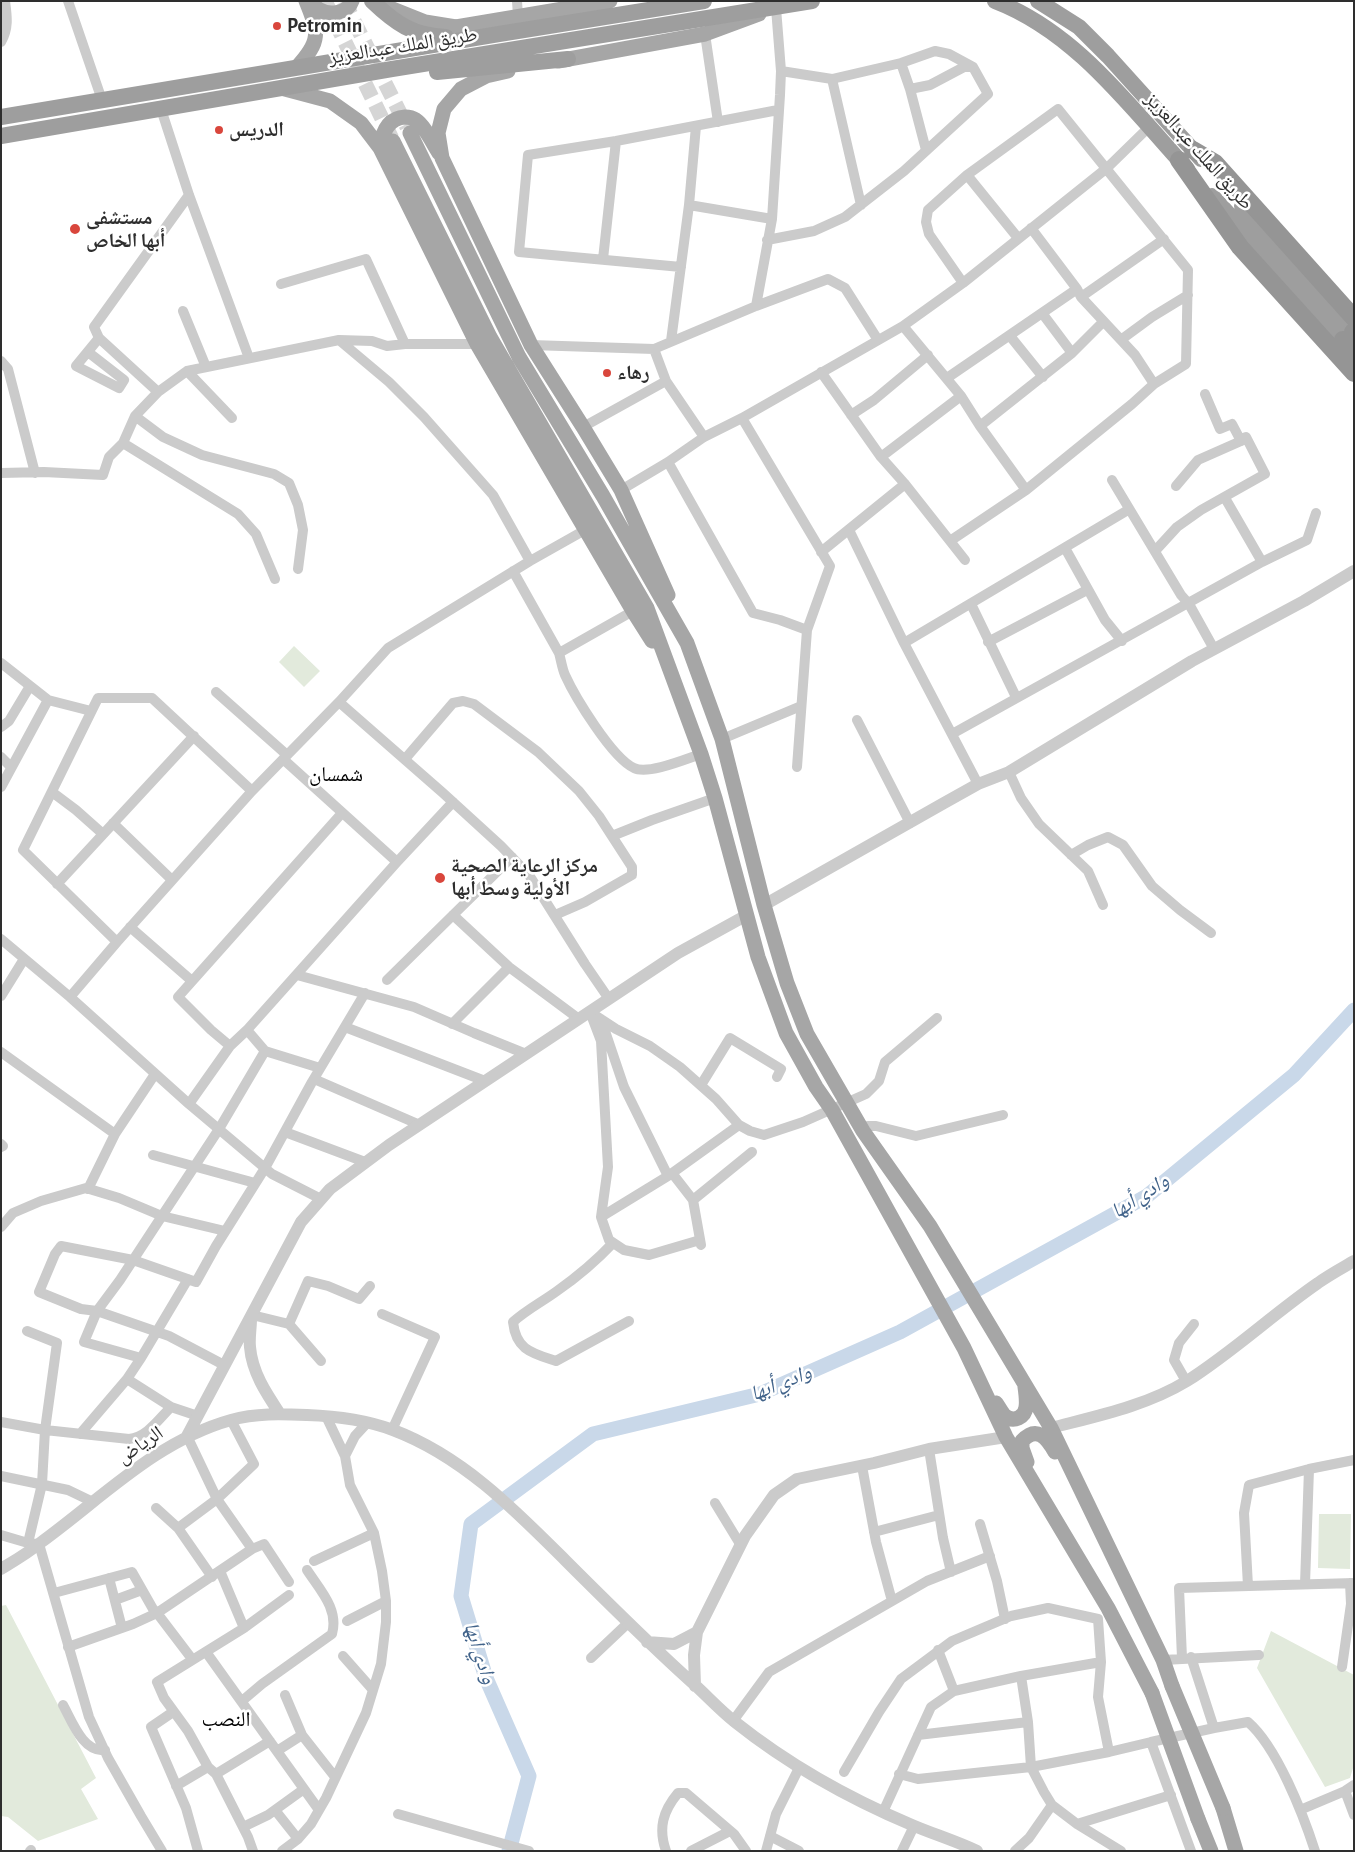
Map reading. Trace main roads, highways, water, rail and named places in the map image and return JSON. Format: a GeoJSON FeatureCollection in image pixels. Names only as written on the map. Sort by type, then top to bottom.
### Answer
{"type":"FeatureCollection","features":[{"type":"Feature","properties":{"kind":"highway"},"geometry":{"type":"LineString","coordinates":[[373,1],[391,20],[416,32],[444,38],[498,34]]}},
{"type":"Feature","properties":{"kind":"highway","name":"طريق الملك عبدالعزيز"},"geometry":{"type":"LineString","coordinates":[[1,117],[704,1]]}},
{"type":"Feature","properties":{"kind":"highway","name":"طريق الملك عبدالعزيز"},"geometry":{"type":"LineString","coordinates":[[1,136],[392,69],[812,1]]}},
{"type":"Feature","properties":{"kind":"highway","name":"طريق الملك عبدالعزيز"},"geometry":{"type":"LineString","coordinates":[[995,1],[1009,6],[1034,20],[1066,42],[1092,66],[1149,127],[1186,155]]}},
{"type":"Feature","properties":{"kind":"highway","name":"طريق الملك عبدالعزيز"},"geometry":{"type":"LineString","coordinates":[[1038,1],[1079,27],[1108,56],[1186,155],[1351,335]]}},
{"type":"Feature","properties":{"kind":"highway"},"geometry":{"type":"LineString","coordinates":[[392,69],[436,72],[568,59]]}},
{"type":"Feature","properties":{"kind":"highway"},"geometry":{"type":"LineString","coordinates":[[1186,155],[1215,162],[1351,335]]}},
{"type":"Feature","properties":{"kind":"highway"},"geometry":{"type":"LineString","coordinates":[[1186,155],[1240,247],[1354,373]]}},
{"type":"Feature","properties":{"kind":"main road"},"geometry":{"type":"LineString","coordinates":[[297,67],[310,53],[315,43],[316,28],[306,1]]}},
{"type":"Feature","properties":{"kind":"main road"},"geometry":{"type":"LineString","coordinates":[[311,1],[320,10],[334,13],[351,5],[352,1]]}},
{"type":"Feature","properties":{"kind":"main road"},"geometry":{"type":"LineString","coordinates":[[373,1],[396,12],[425,22],[456,27],[518,9],[610,1]]}},
{"type":"Feature","properties":{"kind":"main road"},"geometry":{"type":"LineString","coordinates":[[442,158],[438,133],[444,109],[461,89],[486,76],[705,34],[776,8]]}},
{"type":"Feature","properties":{"kind":"main road"},"geometry":{"type":"LineString","coordinates":[[281,88],[330,101],[387,144],[476,344],[632,611],[669,666]]}},
{"type":"Feature","properties":{"kind":"main road"},"geometry":{"type":"LineString","coordinates":[[1211,1851],[1152,1694],[1108,1608],[1006,1437],[964,1348],[832,1110],[816,1087],[786,1033],[758,957],[715,798],[701,754],[647,608],[490,337],[382,136],[389,123],[398,118],[409,117],[418,120],[442,158],[530,345],[621,490],[662,579],[722,739],[764,905],[787,983],[807,1034],[863,1131],[930,1226],[1051,1428],[1163,1660],[1223,1808],[1236,1851]]}},
{"type":"Feature","properties":{"kind":"main road"},"geometry":{"type":"LineString","coordinates":[[410,133],[519,357],[687,642]]}},
{"type":"Feature","properties":{"kind":"main road"},"geometry":{"type":"LineString","coordinates":[[550,408],[621,490]]}},
{"type":"Feature","properties":{"kind":"main road"},"geometry":{"type":"LineString","coordinates":[[533,412],[566,496]]}},
{"type":"Feature","properties":{"kind":"main road"},"geometry":{"type":"LineString","coordinates":[[978,1377],[1004,1416],[1010,1419],[1017,1419],[1023,1415],[1026,1409],[1025,1385]]}},
{"type":"Feature","properties":{"kind":"main road"},"geometry":{"type":"LineString","coordinates":[[1038,1488],[1022,1448],[1022,1440],[1028,1434],[1036,1433],[1043,1436],[1063,1466],[1080,1485]]}},
{"type":"Feature","properties":{"kind":"waterway","name":"وادي أبها"},"geometry":{"type":"LineString","coordinates":[[509,1851],[529,1776],[486,1678],[461,1596],[471,1524],[593,1434],[760,1394],[900,1332],[1147,1196],[1294,1075],[1354,1010]]}},
{"type":"Feature","properties":{"kind":"tunnel"},"geometry":{"type":"LineString","coordinates":[[325,1],[392,139]]}},
{"type":"Feature","properties":{"kind":"tunnel"},"geometry":{"type":"LineString","coordinates":[[344,1],[407,127]]}},
{"type":"Feature","properties":{"kind":"place","name":"Petromin"},"geometry":{"type":"Point","coordinates":[277,26]}},
{"type":"Feature","properties":{"kind":"place","name":"الدريس"},"geometry":{"type":"Point","coordinates":[219,130]}},
{"type":"Feature","properties":{"kind":"place","name":"مستشفى أبها الخاص"},"geometry":{"type":"Point","coordinates":[75,229]}},
{"type":"Feature","properties":{"kind":"place","name":"رهاء"},"geometry":{"type":"Point","coordinates":[607,373]}},
{"type":"Feature","properties":{"kind":"place","name":"مركز الرعاية الصحية الأولية وسط أبها"},"geometry":{"type":"Point","coordinates":[440,878]}},
{"type":"Feature","properties":{"kind":"district","name":"شمسان"},"geometry":{"type":"Point","coordinates":[336,775]}},
{"type":"Feature","properties":{"kind":"district","name":"النصب"},"geometry":{"type":"Point","coordinates":[226,1720]}}]}
